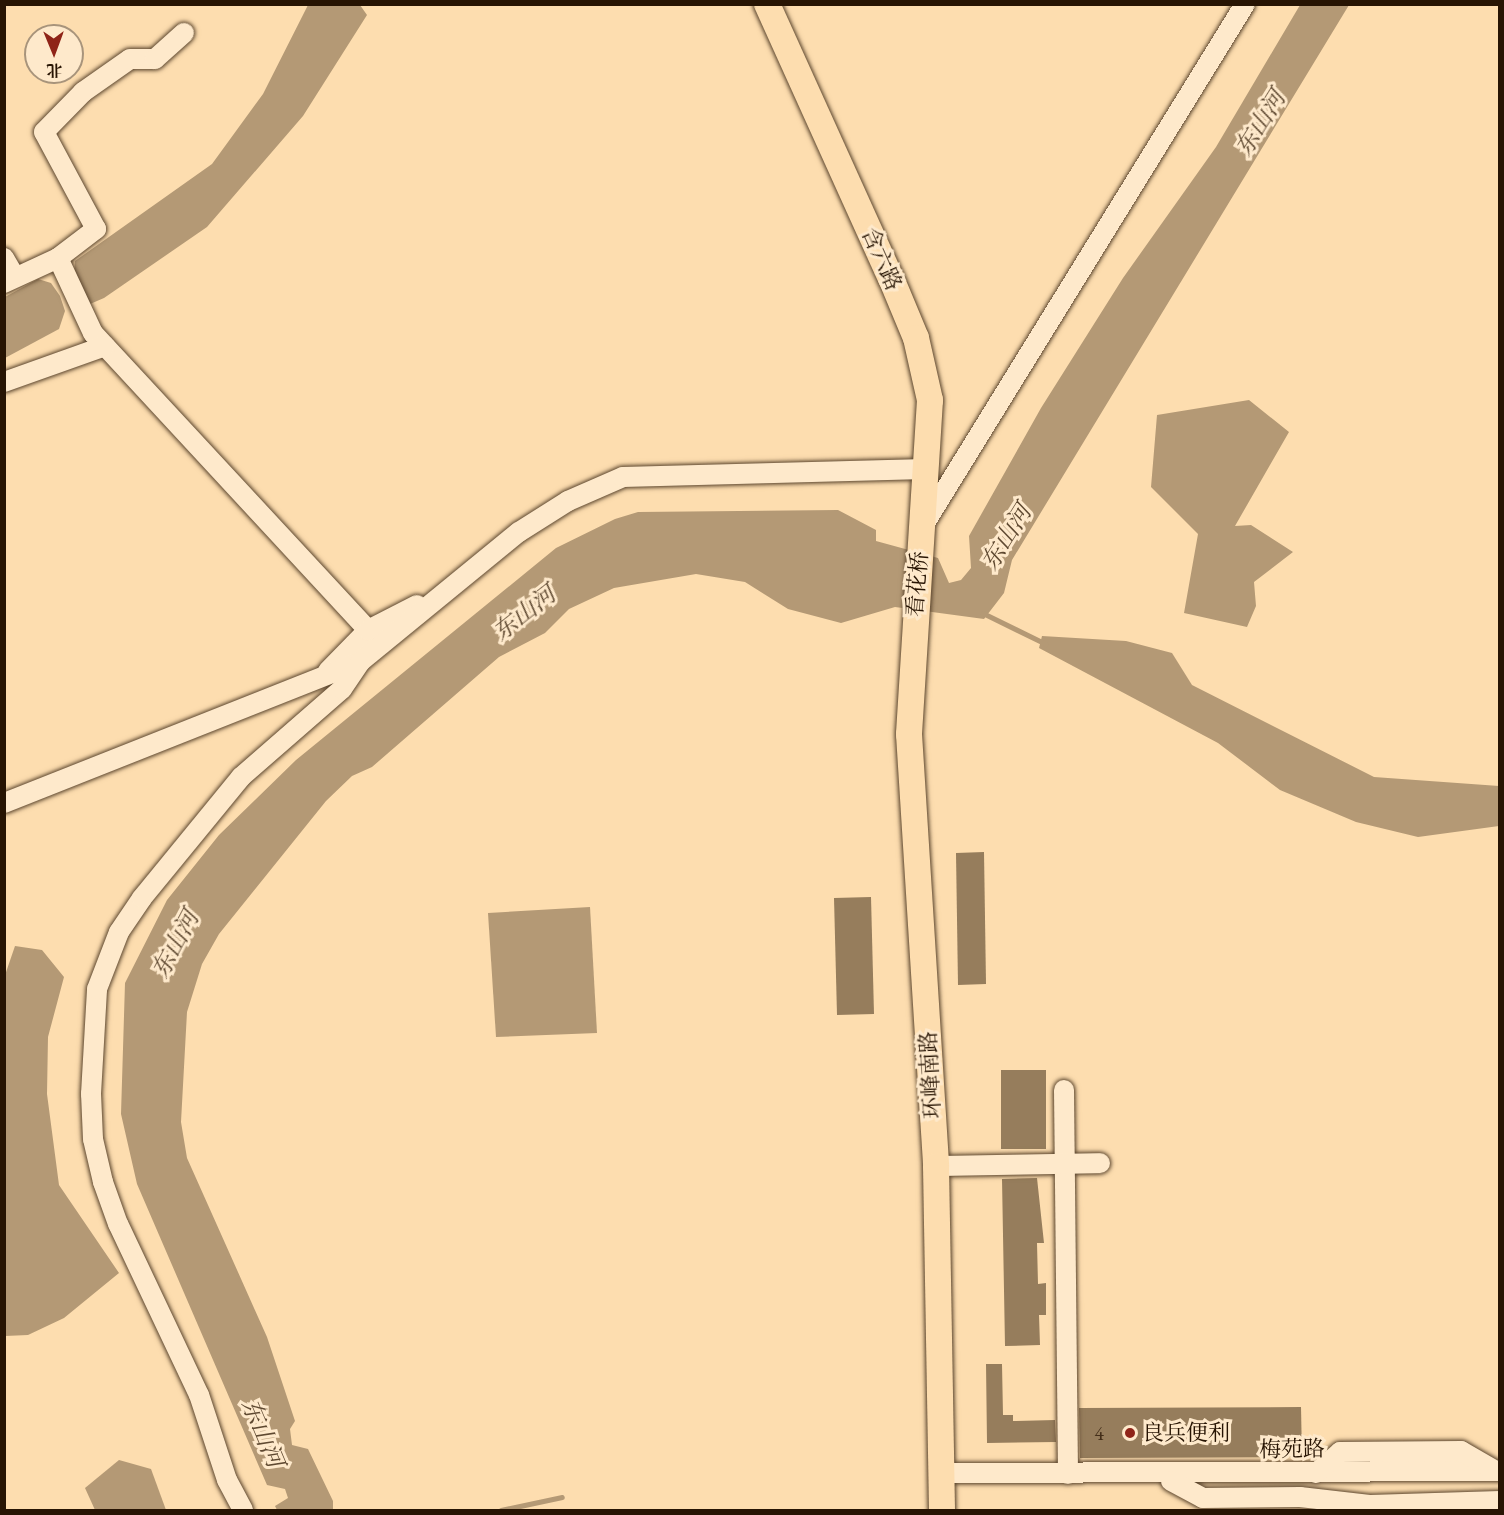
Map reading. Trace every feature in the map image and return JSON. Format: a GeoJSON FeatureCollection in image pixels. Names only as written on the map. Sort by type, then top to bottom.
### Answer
{"type":"FeatureCollection","features":[{"type":"Feature","properties":{"kind":"main road","name":"含六路"},"geometry":{"type":"LineString","coordinates":[[767,4],[916,338],[930,400],[921,529]]}},
{"type":"Feature","properties":{"kind":"main road","name":"看花桥"},"geometry":{"type":"LineString","coordinates":[[912,640],[921,529]]}},
{"type":"Feature","properties":{"kind":"main road","name":"环峰南路"},"geometry":{"type":"LineString","coordinates":[[912,640],[909,735],[936,1166],[942,1510]]}},
{"type":"Feature","properties":{"kind":"street"},"geometry":{"type":"LineString","coordinates":[[921,529],[1245,4]]}},
{"type":"Feature","properties":{"kind":"street"},"geometry":{"type":"LineString","coordinates":[[4,258],[10,280],[58,258],[96,229],[44,132],[82,92],[130,59],[155,59],[184,33]]}},
{"type":"Feature","properties":{"kind":"street"},"geometry":{"type":"LineString","coordinates":[[58,258],[79,311],[105,346],[368,630]]}},
{"type":"Feature","properties":{"kind":"street"},"geometry":{"type":"LineString","coordinates":[[4,382],[105,346]]}},
{"type":"Feature","properties":{"kind":"street"},"geometry":{"type":"LineString","coordinates":[[4,803],[316,682],[360,662],[453,585],[542,516],[623,477],[925,470]]}},
{"type":"Feature","properties":{"kind":"street"},"geometry":{"type":"LineString","coordinates":[[316,682],[368,630],[453,585]]}},
{"type":"Feature","properties":{"kind":"street"},"geometry":{"type":"LineString","coordinates":[[243,1510],[227,1480],[200,1395],[118,1224],[103,1182],[93,1139],[91,1094],[97,988],[119,932],[142,898],[241,777],[342,689],[360,662]]}},
{"type":"Feature","properties":{"kind":"street"},"geometry":{"type":"LineString","coordinates":[[1064,1090],[1068,1474]]}},
{"type":"Feature","properties":{"kind":"street"},"geometry":{"type":"LineString","coordinates":[[936,1166],[1100,1163]]}},
{"type":"Feature","properties":{"kind":"street","name":"梅苑路"},"geometry":{"type":"LineString","coordinates":[[942,1478],[1068,1474],[1316,1473],[1498,1489]]}},
{"type":"Feature","properties":{"kind":"street","name":"梅苑路"},"geometry":{"type":"LineString","coordinates":[[942,1478],[1498,1489]]}},
{"type":"Feature","properties":{"kind":"water"},"geometry":{"type":"Polygon","coordinates":[[[308,5],[360,5],[367,15],[303,116],[207,227],[104,298],[83,307],[73,289],[75,261],[212,164],[263,94],[308,5]]]}},
{"type":"Feature","properties":{"kind":"water","name":"东山河"},"geometry":{"type":"Polygon","coordinates":[[[1300,5],[1349,5],[1012,560],[1004,593],[984,619],[895,607],[841,623],[788,609],[745,582],[696,574],[614,588],[569,609],[545,633],[499,657],[372,767],[352,776],[326,801],[219,934],[202,964],[187,1012],[181,1122],[187,1158],[267,1337],[295,1421],[290,1429],[292,1445],[308,1449],[333,1501],[333,1510],[277,1510],[275,1506],[288,1498],[285,1489],[267,1485],[137,1184],[121,1114],[125,983],[167,900],[219,835],[296,760],[556,548],[615,519],[638,512],[838,510],[876,530],[876,541],[938,558],[949,583],[961,580],[971,568],[969,536],[1041,408],[1123,278],[1216,147],[1300,5]]]}},
{"type":"Feature","properties":{"kind":"water"},"geometry":{"type":"Polygon","coordinates":[[[38,279],[51,283],[60,296],[65,311],[59,329],[5,358],[5,297],[38,279]]]}},
{"type":"Feature","properties":{"kind":"water"},"geometry":{"type":"Polygon","coordinates":[[[1249,400],[1289,432],[1235,526],[1251,525],[1293,552],[1254,582],[1256,606],[1247,627],[1184,613],[1198,534],[1151,487],[1157,415],[1249,400]]]}},
{"type":"Feature","properties":{"kind":"water"},"geometry":{"type":"Polygon","coordinates":[[[1042,636],[1126,641],[1172,653],[1192,685],[1374,777],[1499,786],[1499,826],[1418,837],[1356,822],[1280,790],[1218,743],[1039,648],[1042,636]]]}},
{"type":"Feature","properties":{"kind":"water"},"geometry":{"type":"Polygon","coordinates":[[[590,907],[597,1033],[496,1037],[488,913],[590,907]]]}},
{"type":"Feature","properties":{"kind":"water"},"geometry":{"type":"Polygon","coordinates":[[[15,946],[42,950],[64,977],[48,1037],[47,1094],[59,1185],[119,1273],[64,1318],[28,1335],[5,1336],[4,978],[15,946]]]}},
{"type":"Feature","properties":{"kind":"water"},"geometry":{"type":"Polygon","coordinates":[[[119,1460],[151,1469],[166,1510],[95,1510],[85,1488],[119,1460]]]}},
{"type":"Feature","properties":{"kind":"building"},"geometry":{"type":"Polygon","coordinates":[[[984,852],[986,984],[958,985],[956,853],[984,852]]]}},
{"type":"Feature","properties":{"kind":"building"},"geometry":{"type":"Polygon","coordinates":[[[871,897],[874,1014],[837,1015],[834,898],[871,897]]]}},
{"type":"Feature","properties":{"kind":"building"},"geometry":{"type":"Polygon","coordinates":[[[1001,1070],[1046,1070],[1046,1149],[1001,1149],[1001,1070]]]}},
{"type":"Feature","properties":{"kind":"building"},"geometry":{"type":"Polygon","coordinates":[[[1037,1178],[1044,1243],[1037,1243],[1038,1284],[1046,1283],[1046,1315],[1039,1315],[1040,1345],[1005,1346],[1002,1179],[1037,1178]]]}},
{"type":"Feature","properties":{"kind":"building"},"geometry":{"type":"Polygon","coordinates":[[[986,1364],[1002,1364],[1003,1415],[1013,1415],[1013,1421],[1055,1420],[1056,1442],[987,1443],[986,1364]]]}},
{"type":"Feature","properties":{"kind":"building"},"geometry":{"type":"Polygon","coordinates":[[[1301,1407],[1302,1457],[1080,1458],[1079,1408],[1301,1407]]]}},
{"type":"Feature","properties":{"kind":"waterway"},"geometry":{"type":"LineString","coordinates":[[983,613],[1046,644]]}},
{"type":"Feature","properties":{"kind":"waterway"},"geometry":{"type":"LineString","coordinates":[[501,1510],[562,1497]]}},
{"type":"Feature","properties":{"kind":"place","name":"良兵便利"},"geometry":{"type":"Point","coordinates":[1130,1433]}}]}
